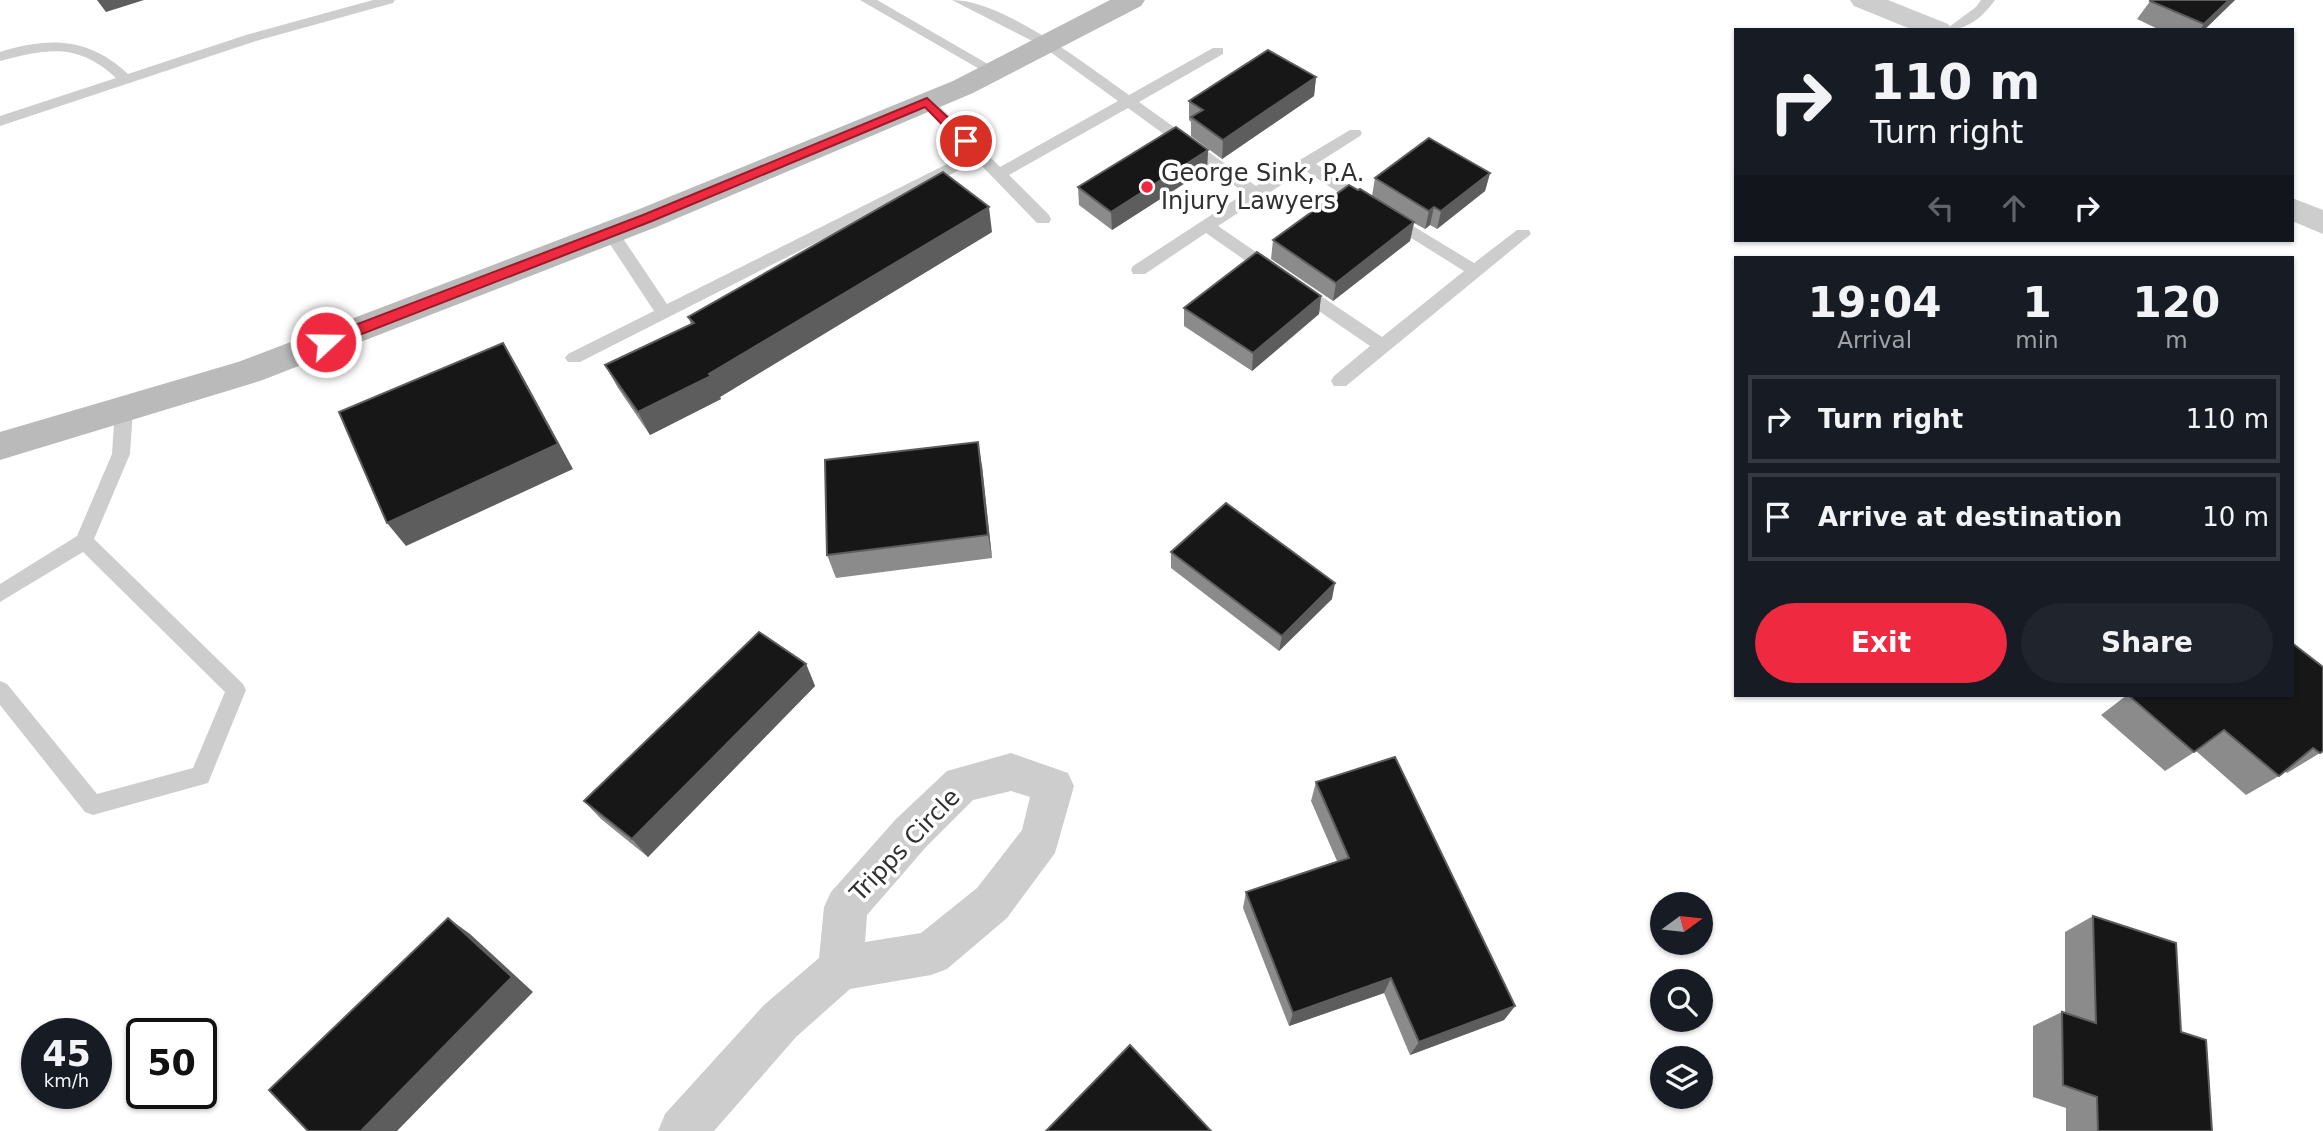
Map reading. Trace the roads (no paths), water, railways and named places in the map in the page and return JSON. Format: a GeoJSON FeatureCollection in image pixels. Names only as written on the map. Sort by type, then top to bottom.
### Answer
{"type":"FeatureCollection","features":[{"type":"Feature","properties":{"kind":"main road"},"geometry":{"type":"LineString","coordinates":[[0,446],[248,372],[610,232],[927,102],[1131,0]]}},
{"type":"Feature","properties":{"kind":"street"},"geometry":{"type":"LineString","coordinates":[[1864,0],[1933,28]]}},
{"type":"Feature","properties":{"kind":"street"},"geometry":{"type":"LineString","coordinates":[[2294,209],[2323,223]]}},
{"type":"Feature","properties":{"kind":"street","name":"Tripps Circle"},"geometry":{"type":"LineString","coordinates":[[1011,772],[1054,786],[1040,839],[992,903],[931,953],[840,969],[846,907],[911,833],[961,784],[1011,772]]}},
{"type":"Feature","properties":{"kind":"street"},"geometry":{"type":"LineString","coordinates":[[682,1131],[780,1021],[840,969]]}},
{"type":"Feature","properties":{"kind":"lane"},"geometry":{"type":"LineString","coordinates":[[0,121],[251,38],[388,0]]}},
{"type":"Feature","properties":{"kind":"lane"},"geometry":{"type":"LineString","coordinates":[[867,0],[993,71]]}},
{"type":"Feature","properties":{"kind":"lane"},"geometry":{"type":"LineString","coordinates":[[959,0],[1047,43],[1256,193]]}},
{"type":"Feature","properties":{"kind":"lane"},"geometry":{"type":"LineString","coordinates":[[1955,28],[1981,10],[1988,0]]}},
{"type":"Feature","properties":{"kind":"lane"},"geometry":{"type":"LineString","coordinates":[[0,57],[34,47],[80,48],[111,64],[125,79]]}},
{"type":"Feature","properties":{"kind":"lane"},"geometry":{"type":"LineString","coordinates":[[999,174],[1218,51]]}},
{"type":"Feature","properties":{"kind":"lane"},"geometry":{"type":"LineString","coordinates":[[927,102],[1043,219]]}},
{"type":"Feature","properties":{"kind":"lane"},"geometry":{"type":"LineString","coordinates":[[1139,270],[1256,193],[1356,133]]}},
{"type":"Feature","properties":{"kind":"lane"},"geometry":{"type":"LineString","coordinates":[[574,358],[979,154]]}},
{"type":"Feature","properties":{"kind":"lane"},"geometry":{"type":"LineString","coordinates":[[1305,164],[1475,271]]}},
{"type":"Feature","properties":{"kind":"lane"},"geometry":{"type":"LineString","coordinates":[[1207,226],[1382,346]]}},
{"type":"Feature","properties":{"kind":"lane"},"geometry":{"type":"LineString","coordinates":[[610,232],[664,313]]}},
{"type":"Feature","properties":{"kind":"lane"},"geometry":{"type":"LineString","coordinates":[[1340,382],[1522,234]]}},
{"type":"Feature","properties":{"kind":"lane"},"geometry":{"type":"LineString","coordinates":[[0,594],[83,541],[121,454],[124,409]]}},
{"type":"Feature","properties":{"kind":"lane"},"geometry":{"type":"LineString","coordinates":[[0,690],[93,804],[200,776],[236,690],[83,541]]}},
{"type":"Feature","properties":{"kind":"place","name":"George Sink, P.A. Injury Lawyers"},"geometry":{"type":"Point","coordinates":[1147,187]}}]}
